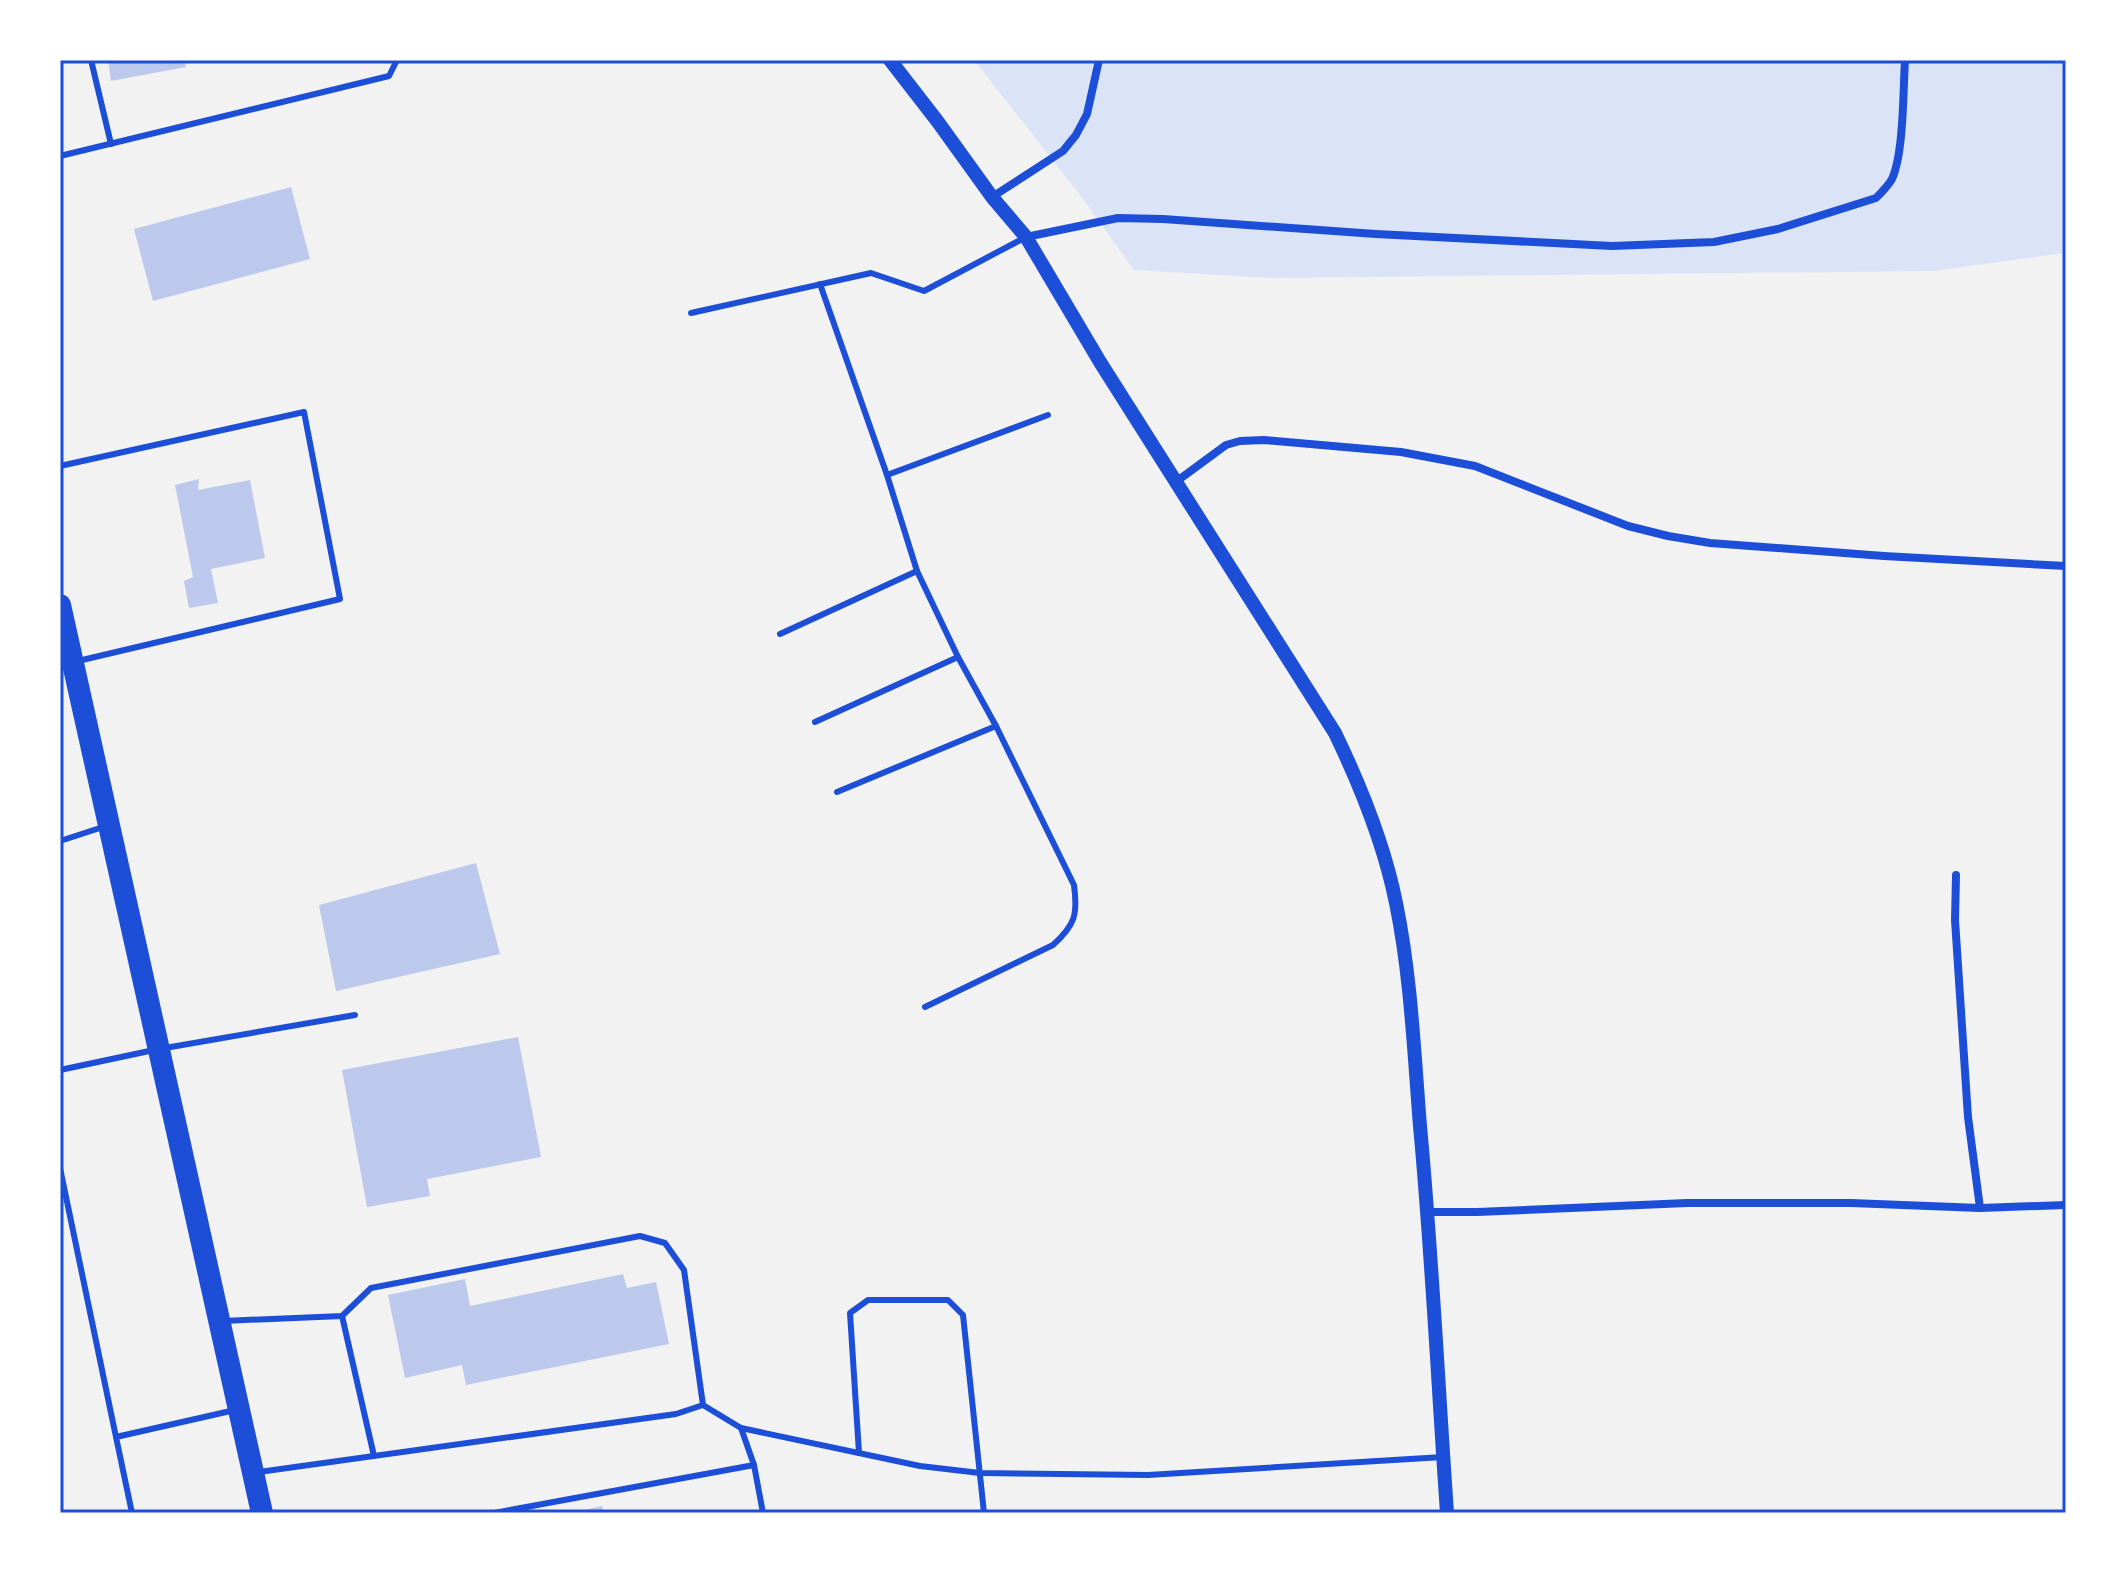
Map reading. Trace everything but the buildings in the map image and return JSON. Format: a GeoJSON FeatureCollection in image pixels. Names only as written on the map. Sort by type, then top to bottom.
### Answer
{"type":"FeatureCollection","features":[{"type":"Feature","properties":{"kind":"highway"},"geometry":{"type":"LineString","coordinates":[[60,607],[262,1513]]}},
{"type":"Feature","properties":{"kind":"street"},"geometry":{"type":"LineString","coordinates":[[890,60],[992,197],[1026,237],[1100,362],[1335,733],[1361,787],[1396,901],[1406,962],[1428,1212],[1447,1513]]}},
{"type":"Feature","properties":{"kind":"street"},"geometry":{"type":"LineString","coordinates":[[992,197],[1063,151],[1076,135],[1087,114],[1099,60]]}},
{"type":"Feature","properties":{"kind":"street"},"geometry":{"type":"LineString","coordinates":[[1026,237],[1118,218],[1612,246],[1714,242],[1740,237],[1778,229],[1876,198],[1886,188],[1899,152],[1905,60]]}},
{"type":"Feature","properties":{"kind":"street"},"geometry":{"type":"LineString","coordinates":[[1177,481],[1226,445],[1240,441],[1264,440],[1401,452],[1475,466],[1628,526],[1668,536],[1710,543],[2066,566]]}},
{"type":"Feature","properties":{"kind":"street"},"geometry":{"type":"LineString","coordinates":[[1956,875],[1955,920],[1968,1117],[1980,1208]]}},
{"type":"Feature","properties":{"kind":"street"},"geometry":{"type":"LineString","coordinates":[[1428,1212],[1687,1203],[1851,1203],[1980,1208],[2066,1205]]}},
{"type":"Feature","properties":{"kind":"lane"},"geometry":{"type":"LineString","coordinates":[[91,60],[111,144]]}},
{"type":"Feature","properties":{"kind":"lane"},"geometry":{"type":"LineString","coordinates":[[60,156],[389,76],[397,60]]}},
{"type":"Feature","properties":{"kind":"lane"},"geometry":{"type":"LineString","coordinates":[[691,313],[871,273],[924,291],[1026,237]]}},
{"type":"Feature","properties":{"kind":"lane"},"geometry":{"type":"LineString","coordinates":[[820,284],[917,571],[1074,885],[1077,905],[1067,932],[1053,945],[925,1007]]}},
{"type":"Feature","properties":{"kind":"lane"},"geometry":{"type":"LineString","coordinates":[[60,466],[304,412],[340,599],[73,662]]}},
{"type":"Feature","properties":{"kind":"lane"},"geometry":{"type":"LineString","coordinates":[[887,475],[1048,415]]}},
{"type":"Feature","properties":{"kind":"lane"},"geometry":{"type":"LineString","coordinates":[[780,634],[917,571]]}},
{"type":"Feature","properties":{"kind":"lane"},"geometry":{"type":"LineString","coordinates":[[815,722],[958,657]]}},
{"type":"Feature","properties":{"kind":"lane"},"geometry":{"type":"LineString","coordinates":[[837,792],[996,726]]}},
{"type":"Feature","properties":{"kind":"lane"},"geometry":{"type":"LineString","coordinates":[[60,841],[109,825]]}},
{"type":"Feature","properties":{"kind":"lane"},"geometry":{"type":"LineString","coordinates":[[60,1070],[159,1049],[355,1015]]}},
{"type":"Feature","properties":{"kind":"lane"},"geometry":{"type":"LineString","coordinates":[[60,1168],[132,1513]]}},
{"type":"Feature","properties":{"kind":"lane"},"geometry":{"type":"LineString","coordinates":[[219,1321],[342,1316],[371,1288],[640,1236],[665,1243],[684,1270],[703,1405]]}},
{"type":"Feature","properties":{"kind":"lane"},"geometry":{"type":"LineString","coordinates":[[859,1453],[850,1313],[868,1300],[948,1300],[963,1315],[984,1513]]}},
{"type":"Feature","properties":{"kind":"lane"},"geometry":{"type":"LineString","coordinates":[[342,1316],[374,1456]]}},
{"type":"Feature","properties":{"kind":"lane"},"geometry":{"type":"LineString","coordinates":[[253,1473],[676,1414],[703,1405],[741,1428],[920,1466],[980,1473],[1148,1475],[1443,1457]]}},
{"type":"Feature","properties":{"kind":"lane"},"geometry":{"type":"LineString","coordinates":[[116,1437],[239,1409]]}},
{"type":"Feature","properties":{"kind":"lane"},"geometry":{"type":"LineString","coordinates":[[741,1428],[754,1465],[763,1513]]}},
{"type":"Feature","properties":{"kind":"lane"},"geometry":{"type":"LineString","coordinates":[[494,1513],[754,1465]]}},
{"type":"Feature","properties":{"kind":"shaded area"},"geometry":{"type":"Polygon","coordinates":[[[974,60],[2066,60],[2066,253],[1933,271],[1269,278],[1134,270],[1080,195],[974,60]]]}}]}
